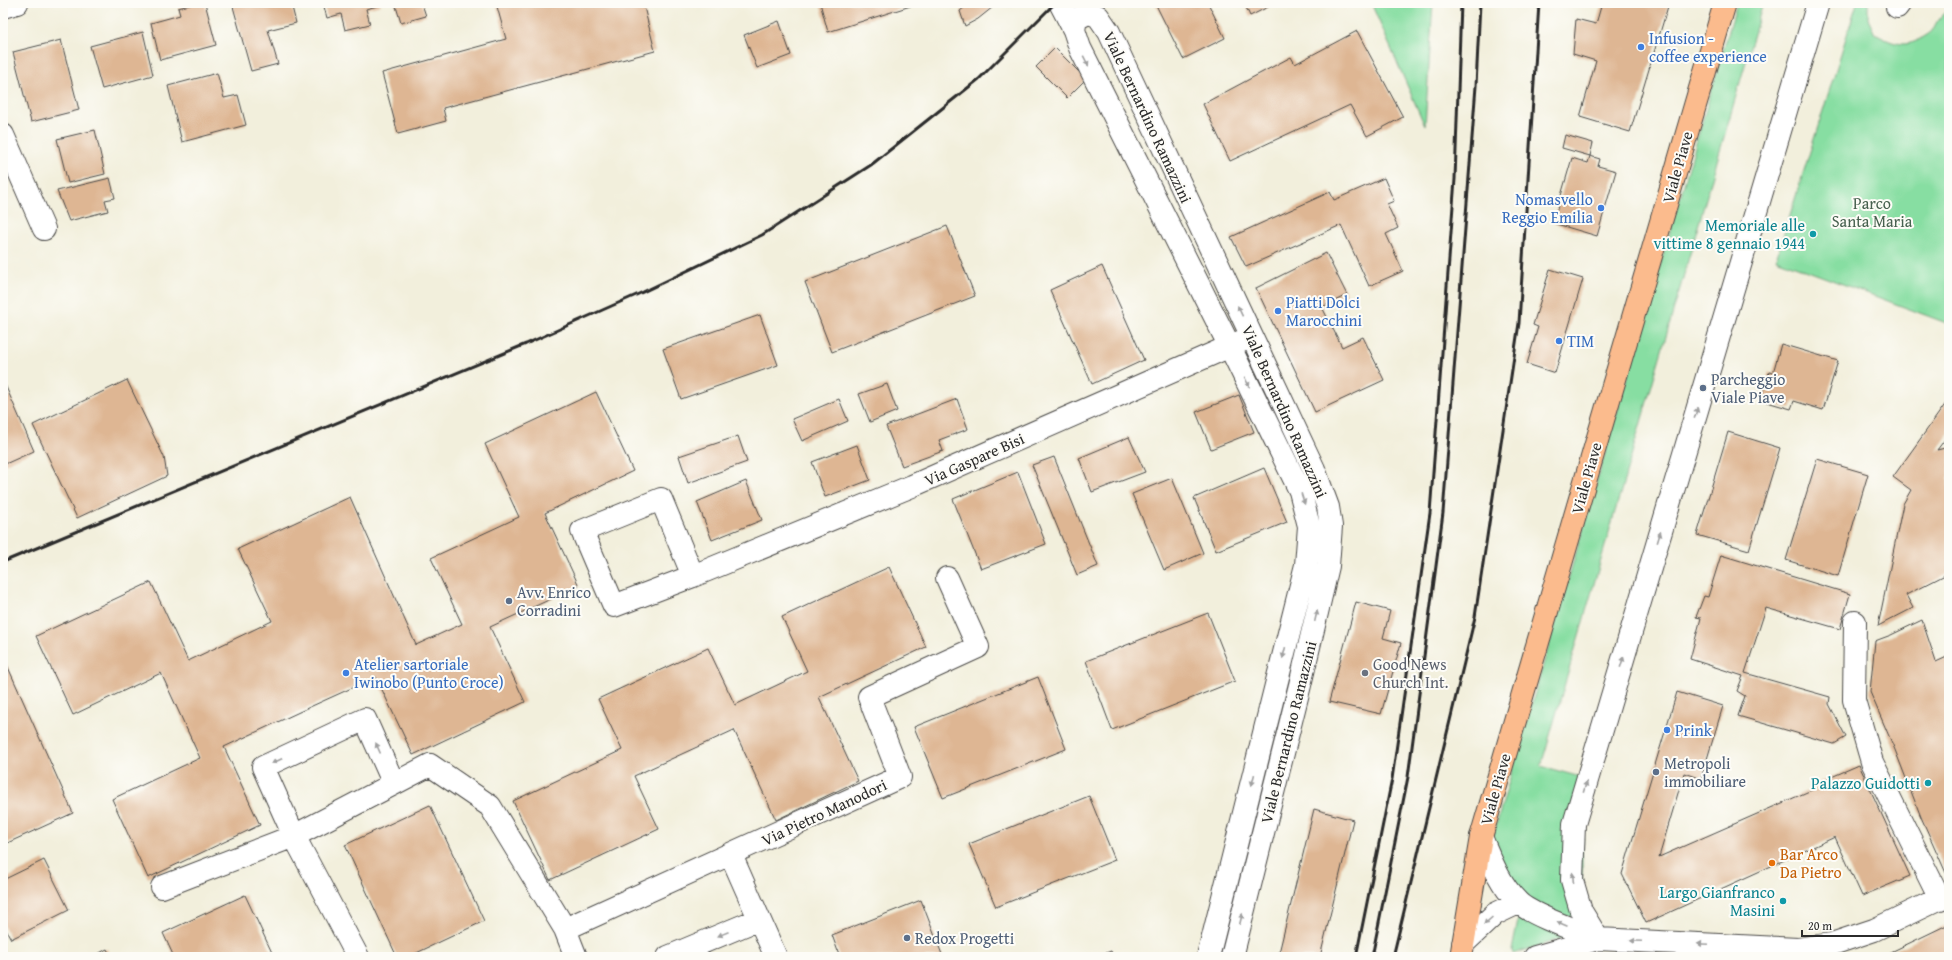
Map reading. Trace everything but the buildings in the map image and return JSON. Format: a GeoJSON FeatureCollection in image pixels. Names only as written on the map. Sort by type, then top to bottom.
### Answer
{"type":"FeatureCollection","features":[{"type":"Feature","properties":{"kind":"main road","name":"Viale Piave"},"geometry":{"type":"LineString","coordinates":[[1462,950],[1481,837],[1725,3]]}},
{"type":"Feature","properties":{"kind":"street"},"geometry":{"type":"LineString","coordinates":[[3,7],[17,3]]}},
{"type":"Feature","properties":{"kind":"street","name":"Viale Bernardino Ramazzini"},"geometry":{"type":"LineString","coordinates":[[1060,3],[1074,30],[1080,48],[1230,347],[1300,491],[1309,526],[1309,547],[1304,573],[1208,957]]}},
{"type":"Feature","properties":{"kind":"street"},"geometry":{"type":"LineString","coordinates":[[1598,939],[1581,911],[1572,880],[1574,824],[1818,3]]}},
{"type":"Feature","properties":{"kind":"street","name":"Viale Bernardino Ramazzini"},"geometry":{"type":"LineString","coordinates":[[1074,30],[1076,19],[1088,13],[1098,16],[1108,32],[1252,336],[1319,482],[1328,507],[1331,539],[1328,566],[1302,678],[1232,957]]}},
{"type":"Feature","properties":{"kind":"street"},"geometry":{"type":"LineString","coordinates":[[3,135],[44,230]]}},
{"type":"Feature","properties":{"kind":"street","name":"Via Gaspare Bisi"},"geometry":{"type":"LineString","coordinates":[[692,576],[661,500],[582,531],[614,606],[692,576],[912,486],[1252,336]]}},
{"type":"Feature","properties":{"kind":"street","name":"Via Pietro Manodori"},"geometry":{"type":"LineString","coordinates":[[565,929],[731,855],[900,777],[869,697],[978,647],[947,578]]}},
{"type":"Feature","properties":{"kind":"street"},"geometry":{"type":"LineString","coordinates":[[1535,957],[1598,939],[1798,949],[1832,944],[1874,930],[1944,896],[1872,762],[1854,700],[1856,622]]}},
{"type":"Feature","properties":{"kind":"street"},"geometry":{"type":"LineString","coordinates":[[358,957],[294,836],[263,768],[365,719],[394,784]]}},
{"type":"Feature","properties":{"kind":"street"},"geometry":{"type":"LineString","coordinates":[[162,887],[294,836],[430,765],[490,806],[565,929],[576,957]]}},
{"type":"Feature","properties":{"kind":"street"},"geometry":{"type":"LineString","coordinates":[[1481,837],[1500,880],[1518,903],[1543,916],[1598,939]]}},
{"type":"Feature","properties":{"kind":"street"},"geometry":{"type":"LineString","coordinates":[[731,855],[776,957]]}},
{"type":"Feature","properties":{"kind":"street"},"geometry":{"type":"LineString","coordinates":[[1462,950],[1496,914],[1518,903]]}},
{"type":"Feature","properties":{"kind":"street"},"geometry":{"type":"LineString","coordinates":[[668,957],[760,920]]}},
{"type":"Feature","properties":{"kind":"green space"},"geometry":{"type":"Polygon","coordinates":[[[1371,3],[1433,3],[1425,126],[1371,3]]]}},
{"type":"Feature","properties":{"kind":"green space"},"geometry":{"type":"Polygon","coordinates":[[[1737,3],[1763,3],[1541,766],[1584,778],[1581,921],[1553,912],[1527,901],[1516,889],[1506,871],[1494,843],[1493,836],[1737,3]]]}},
{"type":"Feature","properties":{"kind":"green space","name":"Parco Santa Maria"},"geometry":{"type":"Polygon","coordinates":[[[1857,3],[1868,3],[1868,19],[1875,34],[1898,44],[1916,41],[1930,33],[1941,16],[1949,10],[1949,324],[1776,259],[1857,3]]]}},
{"type":"Feature","properties":{"kind":"green space"},"geometry":{"type":"Polygon","coordinates":[[[1520,911],[1569,936],[1513,954],[1512,950],[1520,911]]]}},
{"type":"Feature","properties":{"kind":"railway"},"geometry":{"type":"LineString","coordinates":[[3,562],[526,344],[643,292],[762,235],[871,165],[979,79],[1055,3]]}},
{"type":"Feature","properties":{"kind":"railway"},"geometry":{"type":"LineString","coordinates":[[1356,957],[1392,779],[1430,513],[1455,179],[1461,3]]}},
{"type":"Feature","properties":{"kind":"railway"},"geometry":{"type":"LineString","coordinates":[[1372,957],[1408,777],[1443,513],[1476,86],[1480,3]]}},
{"type":"Feature","properties":{"kind":"railway"},"geometry":{"type":"LineString","coordinates":[[1393,957],[1475,617],[1519,323],[1539,3]]}},
{"type":"Feature","properties":{"kind":"place","name":"Infusion - coffee experience"},"geometry":{"type":"Point","coordinates":[1641,47]}},
{"type":"Feature","properties":{"kind":"place","name":"Nomasvello Reggio Emilia"},"geometry":{"type":"Point","coordinates":[1601,208]}},
{"type":"Feature","properties":{"kind":"place","name":"Memoriale alle vittime 8 gennaio 1944"},"geometry":{"type":"Point","coordinates":[1813,234]}},
{"type":"Feature","properties":{"kind":"place","name":"Piatti Dolci Marocchini"},"geometry":{"type":"Point","coordinates":[1278,311]}},
{"type":"Feature","properties":{"kind":"place","name":"TIM"},"geometry":{"type":"Point","coordinates":[1559,341]}},
{"type":"Feature","properties":{"kind":"place","name":"Parcheggio Viale Piave"},"geometry":{"type":"Point","coordinates":[1703,388]}},
{"type":"Feature","properties":{"kind":"place","name":"Avv. Enrico Corradini"},"geometry":{"type":"Point","coordinates":[509,601]}},
{"type":"Feature","properties":{"kind":"place","name":"Atelier sartoriale Iwinobo (Punto Croce)"},"geometry":{"type":"Point","coordinates":[346,673]}},
{"type":"Feature","properties":{"kind":"place","name":"Good News Church Int."},"geometry":{"type":"Point","coordinates":[1365,673]}},
{"type":"Feature","properties":{"kind":"place","name":"Prink"},"geometry":{"type":"Point","coordinates":[1667,730]}},
{"type":"Feature","properties":{"kind":"place","name":"Metropoli immobiliare"},"geometry":{"type":"Point","coordinates":[1656,772]}},
{"type":"Feature","properties":{"kind":"place","name":"Palazzo Guidotti"},"geometry":{"type":"Point","coordinates":[1928,783]}},
{"type":"Feature","properties":{"kind":"place","name":"Bar Arco Da Pietro"},"geometry":{"type":"Point","coordinates":[1772,863]}},
{"type":"Feature","properties":{"kind":"place","name":"Largo Gianfranco Masini"},"geometry":{"type":"Point","coordinates":[1783,901]}},
{"type":"Feature","properties":{"kind":"place","name":"Redox Progetti"},"geometry":{"type":"Point","coordinates":[907,938]}}]}
